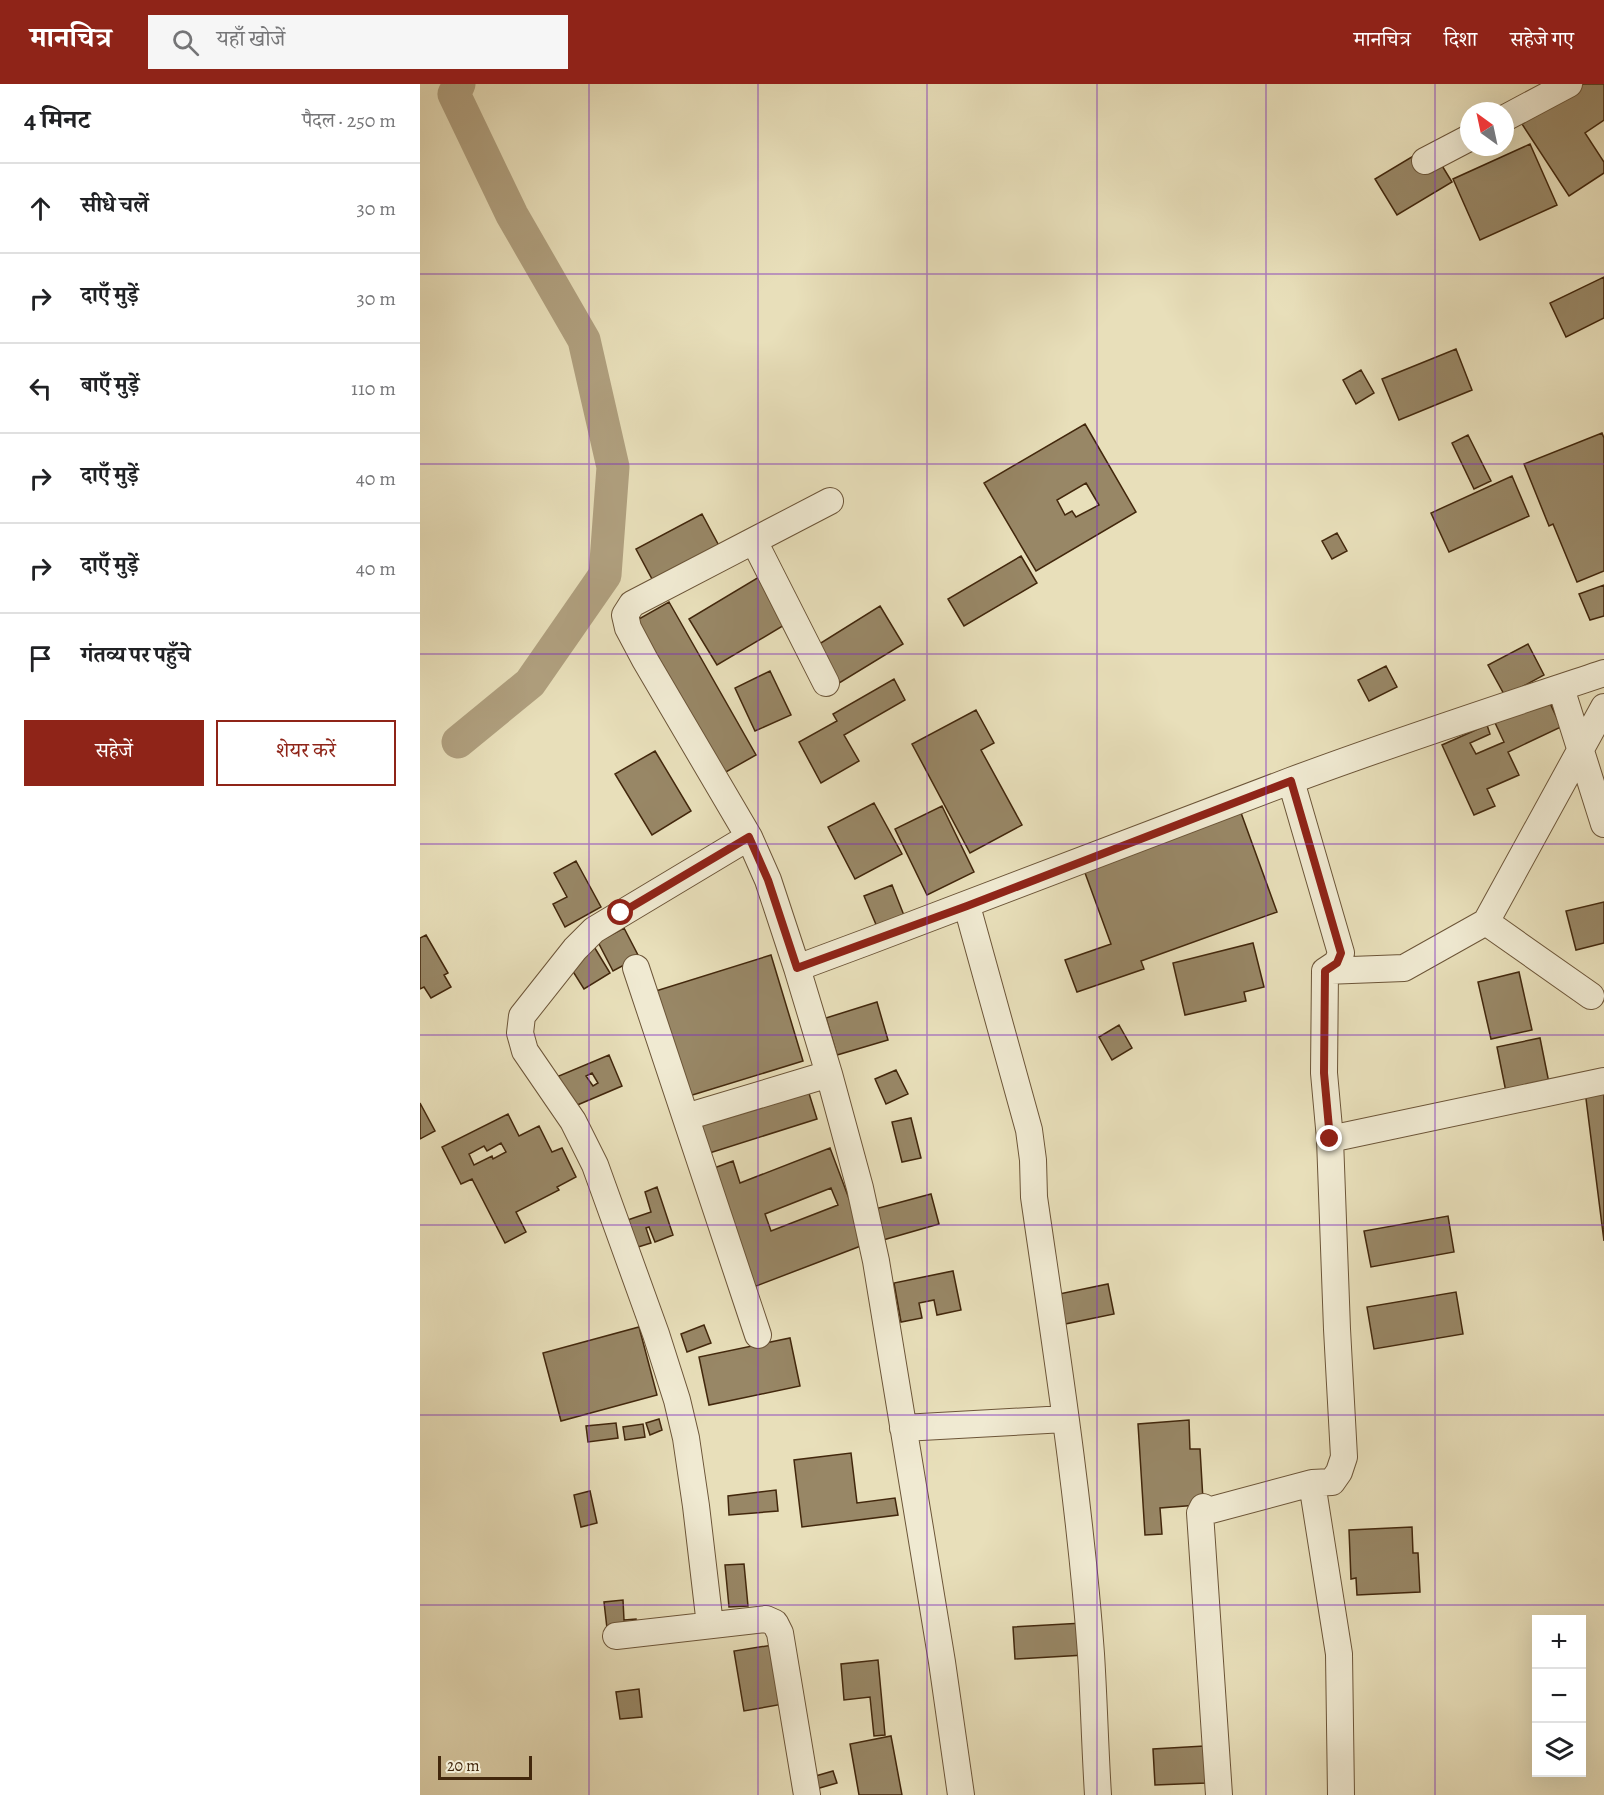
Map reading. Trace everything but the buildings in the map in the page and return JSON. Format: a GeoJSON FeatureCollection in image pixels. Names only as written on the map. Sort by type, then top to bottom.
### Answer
{"type":"FeatureCollection","features":[{"type":"Feature","properties":{"kind":"street"},"geometry":{"type":"LineString","coordinates":[[1514,113],[1569,84]]}},
{"type":"Feature","properties":{"kind":"street"},"geometry":{"type":"LineString","coordinates":[[1425,161],[1460,143]]}},
{"type":"Feature","properties":{"kind":"street"},"geometry":{"type":"LineString","coordinates":[[831,501],[632,604],[625,615],[628,628],[645,660],[749,837],[768,880],[829,1074],[860,1188],[876,1261],[962,1795]]}},
{"type":"Feature","properties":{"kind":"street"},"geometry":{"type":"LineString","coordinates":[[754,541],[826,683]]}},
{"type":"Feature","properties":{"kind":"street"},"geometry":{"type":"LineString","coordinates":[[797,968],[967,906],[1291,781],[1454,722],[1604,673]]}},
{"type":"Feature","properties":{"kind":"street"},"geometry":{"type":"LineString","coordinates":[[1561,687],[1604,824]]}},
{"type":"Feature","properties":{"kind":"street"},"geometry":{"type":"LineString","coordinates":[[1325,971],[1404,968],[1486,922],[1604,706]]}},
{"type":"Feature","properties":{"kind":"street"},"geometry":{"type":"LineString","coordinates":[[1291,781],[1341,953],[1337,963],[1325,971]]}},
{"type":"Feature","properties":{"kind":"street"},"geometry":{"type":"LineString","coordinates":[[710,1625],[686,1438],[677,1400],[656,1334],[595,1165],[573,1121],[525,1051],[520,1033],[522,1016],[575,949],[594,930],[749,837]]}},
{"type":"Feature","properties":{"kind":"street"},"geometry":{"type":"LineString","coordinates":[[967,906],[1029,1130],[1034,1197],[1065,1419],[1090,1654],[1098,1795]]}},
{"type":"Feature","properties":{"kind":"street"},"geometry":{"type":"LineString","coordinates":[[1486,922],[1591,996]]}},
{"type":"Feature","properties":{"kind":"street"},"geometry":{"type":"LineString","coordinates":[[636,968],[758,1335]]}},
{"type":"Feature","properties":{"kind":"street"},"geometry":{"type":"LineString","coordinates":[[1219,1795],[1201,1510],[1312,1483],[1332,1482],[1339,1472],[1344,1457],[1330,1139],[1324,1073],[1325,971]]}},
{"type":"Feature","properties":{"kind":"street"},"geometry":{"type":"LineString","coordinates":[[686,1117],[829,1074]]}},
{"type":"Feature","properties":{"kind":"street"},"geometry":{"type":"LineString","coordinates":[[1330,1139],[1604,1081]]}},
{"type":"Feature","properties":{"kind":"street"},"geometry":{"type":"LineString","coordinates":[[903,1428],[1065,1419]]}},
{"type":"Feature","properties":{"kind":"street"},"geometry":{"type":"LineString","coordinates":[[1312,1483],[1339,1654],[1341,1795]]}},
{"type":"Feature","properties":{"kind":"street"},"geometry":{"type":"LineString","coordinates":[[616,1636],[766,1619],[775,1623],[780,1633],[807,1795]]}},
{"type":"Feature","properties":{"kind":"waterway"},"geometry":{"type":"LineString","coordinates":[[458,742],[530,683],[605,575],[613,467],[584,340],[512,215],[454,94],[459,84]]}},
{"type":"Feature","properties":{"kind":"route"},"geometry":{"type":"LineString","coordinates":[[621,913],[749,837],[768,880],[797,968],[967,906],[1291,781],[1341,953],[1337,963],[1325,971],[1324,1073],[1330,1139]]}}]}
